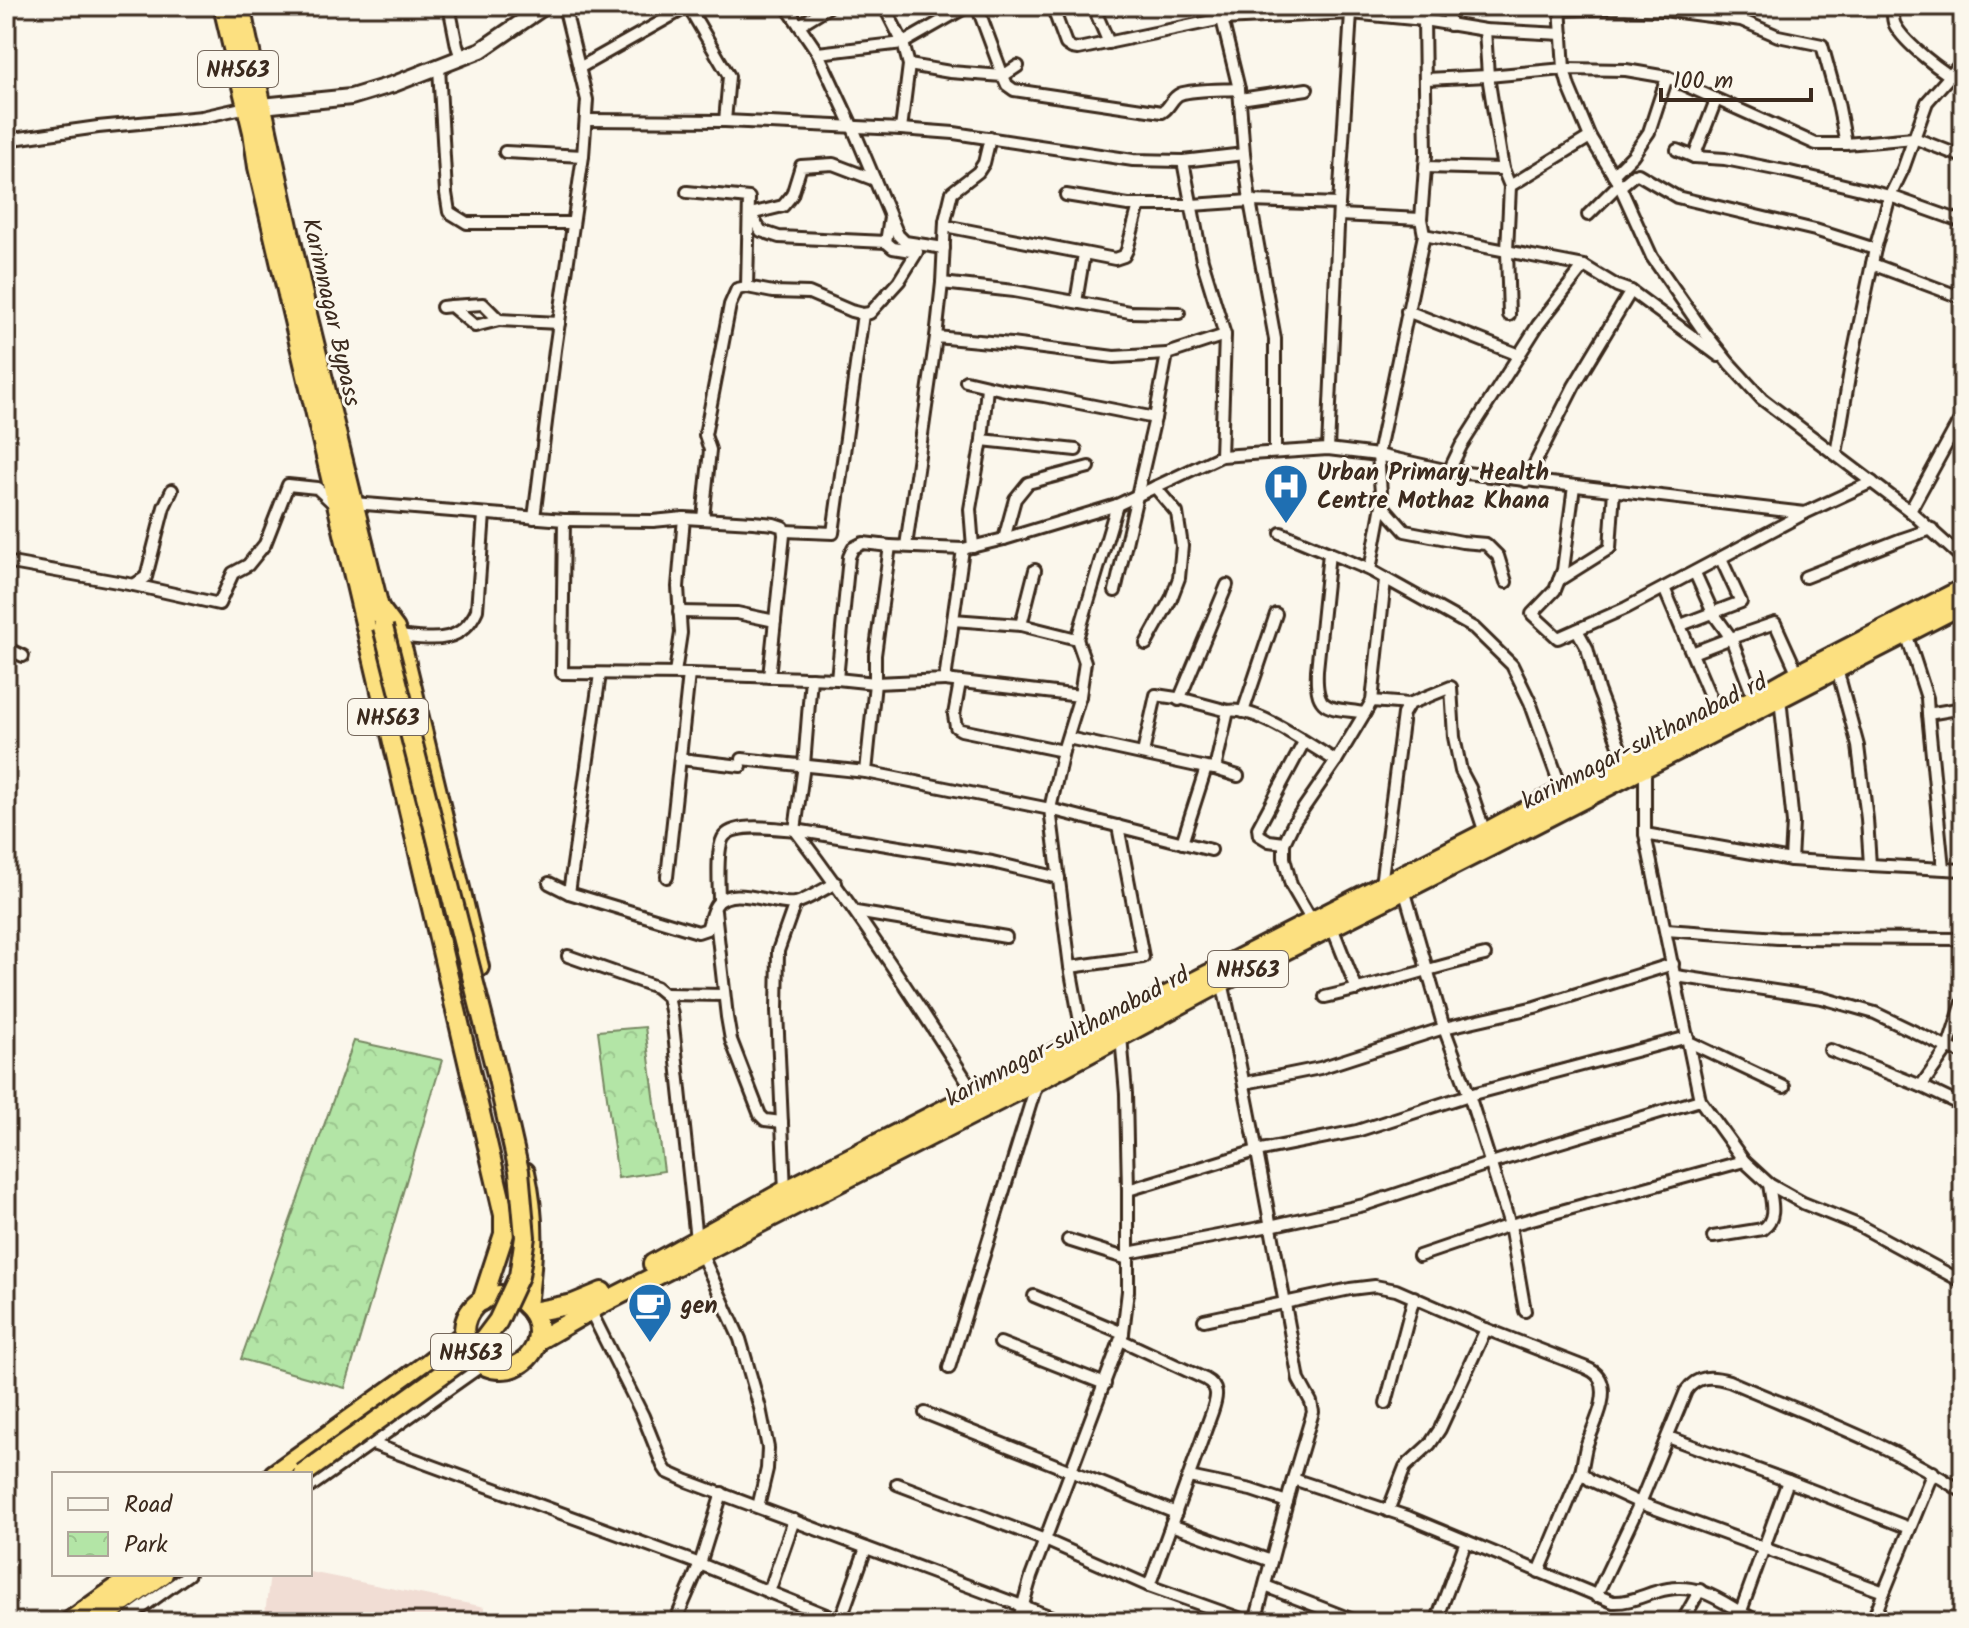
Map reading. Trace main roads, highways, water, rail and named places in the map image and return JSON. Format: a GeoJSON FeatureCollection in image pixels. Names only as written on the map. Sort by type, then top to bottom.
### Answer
{"type":"FeatureCollection","features":[{"type":"Feature","properties":{"kind":"highway","name":"Karimnagar Bypass"},"geometry":{"type":"LineString","coordinates":[[223,6],[254,106],[307,314],[345,505]]}},
{"type":"Feature","properties":{"kind":"highway","name":"Karimnagar Bypass"},"geometry":{"type":"LineString","coordinates":[[240,6],[254,106],[253,132],[258,167],[345,505],[378,606],[391,632]]}},
{"type":"Feature","properties":{"kind":"highway","name":"NH563"},"geometry":{"type":"LineString","coordinates":[[345,505],[369,632],[504,1215],[502,1244],[482,1301]]}},
{"type":"Feature","properties":{"kind":"highway","name":"NH563"},"geometry":{"type":"LineString","coordinates":[[529,1309],[573,1304],[698,1247],[785,1191],[1381,885],[1403,883],[1485,833],[1565,798],[1625,761],[1754,699],[1963,589]]}},
{"type":"Feature","properties":{"kind":"highway","name":"karimnagar-sulthanabad rd"},"geometry":{"type":"LineString","coordinates":[[537,1341],[698,1247],[1037,1081],[1332,927],[1403,883],[1565,798],[1645,766],[1963,604]]}},
{"type":"Feature","properties":{"kind":"highway","name":"NH563"},"geometry":{"type":"LineString","coordinates":[[391,632],[403,651],[532,1201],[534,1235],[529,1309]]}},
{"type":"Feature","properties":{"kind":"highway"},"geometry":{"type":"LineString","coordinates":[[306,1472],[477,1349],[498,1321],[519,1276],[525,1237],[519,1171],[391,632]]}},
{"type":"Feature","properties":{"kind":"highway","name":"NH563"},"geometry":{"type":"LineString","coordinates":[[505,1296],[529,1309],[538,1326],[535,1348],[526,1360],[513,1367],[498,1369],[472,1355],[466,1342],[467,1319],[482,1301],[505,1296]]}},
{"type":"Feature","properties":{"kind":"highway"},"geometry":{"type":"LineString","coordinates":[[277,1472],[465,1334]]}},
{"type":"Feature","properties":{"kind":"highway"},"geometry":{"type":"LineString","coordinates":[[69,1622],[133,1576]]}},
{"type":"Feature","properties":{"kind":"highway"},"geometry":{"type":"LineString","coordinates":[[96,1622],[160,1576]]}},
{"type":"Feature","properties":{"kind":"place","name":"Urban Primary Health Centre Mothaz Khana"},"geometry":{"type":"Point","coordinates":[1286,525]}},
{"type":"Feature","properties":{"kind":"place","name":"gen"},"geometry":{"type":"Point","coordinates":[650,1344]}}]}
